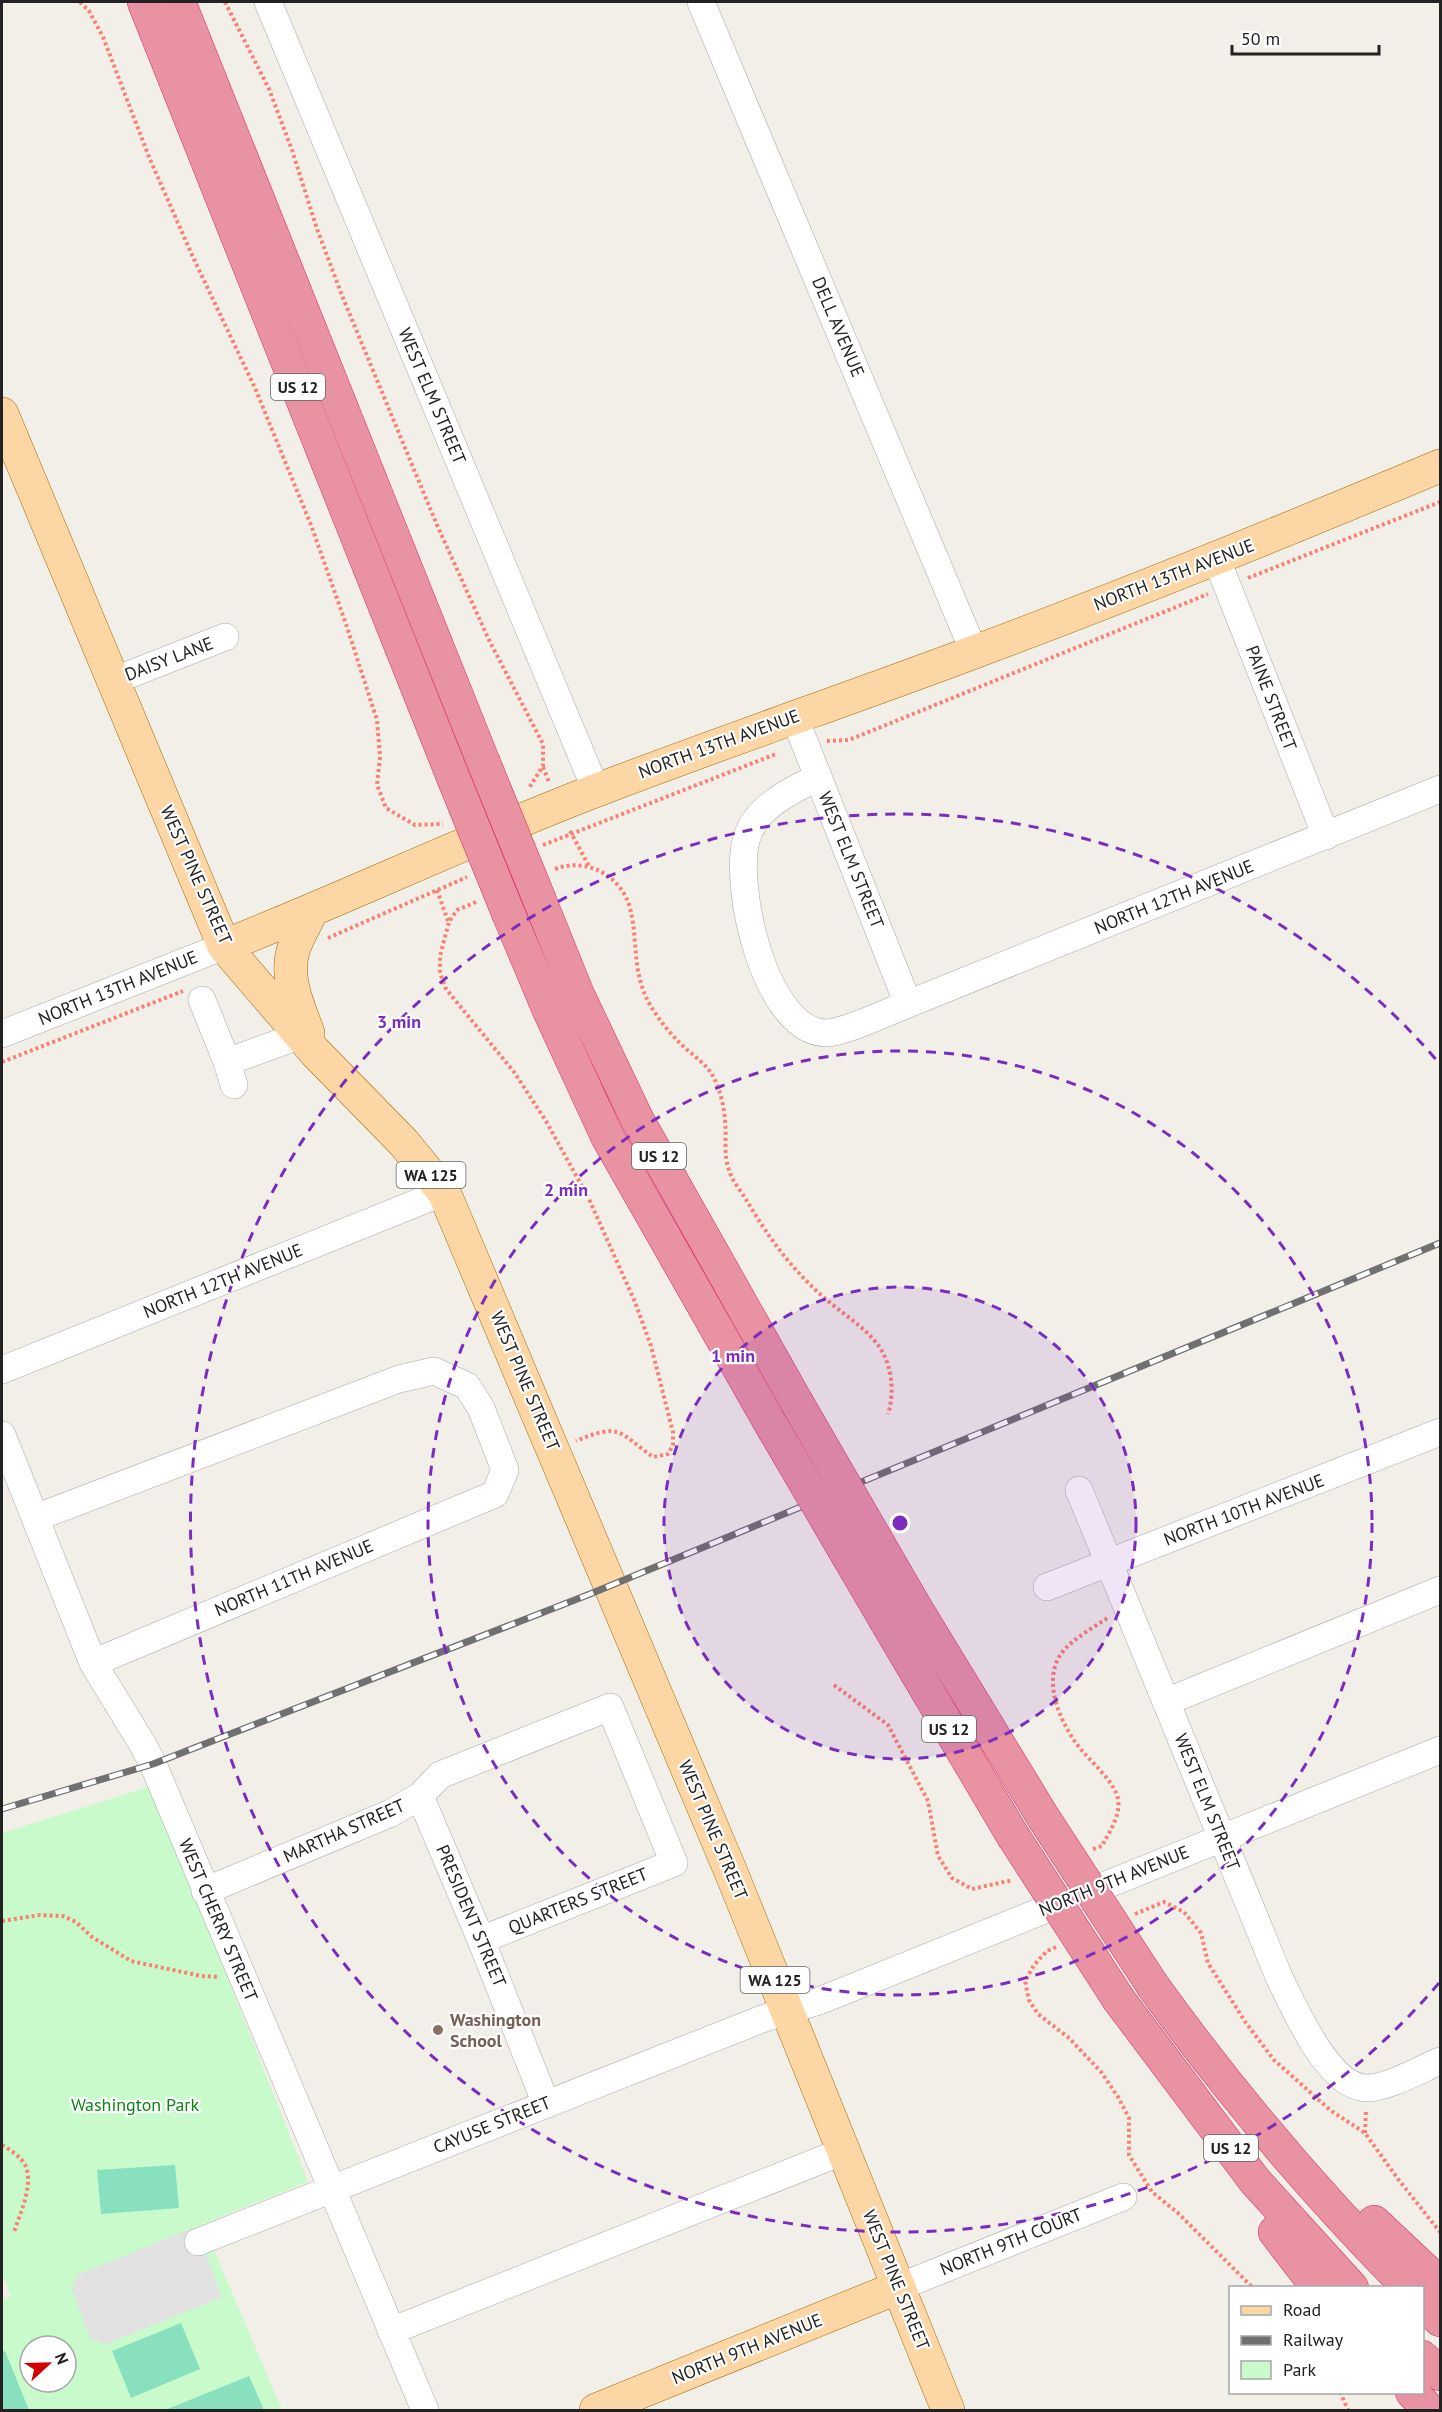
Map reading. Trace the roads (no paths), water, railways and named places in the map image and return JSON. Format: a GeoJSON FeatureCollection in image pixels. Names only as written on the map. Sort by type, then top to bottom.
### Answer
{"type":"FeatureCollection","features":[{"type":"Feature","properties":{"kind":"highway","name":"US 12"},"geometry":{"type":"LineString","coordinates":[[144,2],[509,915],[548,1008],[607,1136],[773,1428],[1013,1836],[1119,2000],[1255,2181],[1350,2286]]}},
{"type":"Feature","properties":{"kind":"highway","name":"US 12"},"geometry":{"type":"LineString","coordinates":[[179,2],[540,902],[579,995],[638,1119],[796,1401],[914,1605],[1043,1817],[1153,1986],[1201,2054],[1266,2133],[1407,2286]]}},
{"type":"Feature","properties":{"kind":"highway"},"geometry":{"type":"LineString","coordinates":[[1201,2054],[1274,2111],[1371,2220],[1440,2284]]}},
{"type":"Feature","properties":{"kind":"highway"},"geometry":{"type":"LineString","coordinates":[[1179,2078],[1250,2199],[1316,2286]]}},
{"type":"Feature","properties":{"kind":"highway"},"geometry":{"type":"LineString","coordinates":[[1424,2303],[1440,2320]]}},
{"type":"Feature","properties":{"kind":"highway"},"geometry":{"type":"LineString","coordinates":[[1424,2358],[1440,2373]]}},
{"type":"Feature","properties":{"kind":"highway"},"geometry":{"type":"LineString","coordinates":[[1414,2394],[1430,2410]]}},
{"type":"Feature","properties":{"kind":"main road","name":"WEST PINE STREET"},"geometry":{"type":"LineString","coordinates":[[2,414],[224,946],[308,1044],[404,1143],[444,1192],[462,1230],[788,2011],[948,2410]]}},
{"type":"Feature","properties":{"kind":"main road","name":"NORTH 13TH AVENUE"},"geometry":{"type":"LineString","coordinates":[[224,946],[318,925],[596,790],[799,730],[974,652],[1222,573],[1440,466]]}},
{"type":"Feature","properties":{"kind":"main road","name":"WA 125"},"geometry":{"type":"LineString","coordinates":[[308,1044],[291,973],[293,951],[318,925]]}},
{"type":"Feature","properties":{"kind":"main road","name":"NORTH 9TH AVENUE"},"geometry":{"type":"LineString","coordinates":[[596,2410],[898,2287]]}},
{"type":"Feature","properties":{"kind":"street","name":"WEST ELM STREET"},"geometry":{"type":"LineString","coordinates":[[268,2],[596,790]]}},
{"type":"Feature","properties":{"kind":"street","name":"DELL AVENUE"},"geometry":{"type":"LineString","coordinates":[[701,2],[974,652]]}},
{"type":"Feature","properties":{"kind":"street","name":"PAINE STREET"},"geometry":{"type":"LineString","coordinates":[[1222,573],[1326,836]]}},
{"type":"Feature","properties":{"kind":"street","name":"DAISY LANE"},"geometry":{"type":"LineString","coordinates":[[113,681],[225,637]]}},
{"type":"Feature","properties":{"kind":"street","name":"WEST ELM STREET"},"geometry":{"type":"LineString","coordinates":[[799,730],[908,1004]]}},
{"type":"Feature","properties":{"kind":"street","name":"NORTH 12TH AVENUE"},"geometry":{"type":"LineString","coordinates":[[818,777],[789,792],[760,814],[747,837],[743,873],[748,914],[762,965],[784,1007],[805,1028],[827,1033],[908,1004],[1440,789]]}},
{"type":"Feature","properties":{"kind":"street","name":"NORTH 13TH AVENUE"},"geometry":{"type":"LineString","coordinates":[[2,1034],[224,946]]}},
{"type":"Feature","properties":{"kind":"street"},"geometry":{"type":"LineString","coordinates":[[195,995],[230,1074],[308,1044]]}},
{"type":"Feature","properties":{"kind":"street","name":"NORTH 12TH AVENUE"},"geometry":{"type":"LineString","coordinates":[[2,1370],[444,1192]]}},
{"type":"Feature","properties":{"kind":"street","name":"NORTH 11TH AVENUE"},"geometry":{"type":"LineString","coordinates":[[35,1518],[399,1379],[434,1371],[467,1386],[481,1408],[505,1470],[495,1494],[93,1662]]}},
{"type":"Feature","properties":{"kind":"street","name":"NORTH 10TH AVENUE"},"geometry":{"type":"LineString","coordinates":[[1047,1587],[1440,1432]]}},
{"type":"Feature","properties":{"kind":"street","name":"WEST CHERRY STREET"},"geometry":{"type":"LineString","coordinates":[[2,1435],[11,1487],[35,1518],[93,1662],[143,1745],[425,2410]]}},
{"type":"Feature","properties":{"kind":"street","name":"WEST ELM STREET"},"geometry":{"type":"LineString","coordinates":[[1079,1490],[1298,2017],[1312,2041],[1337,2072],[1355,2086],[1368,2088],[1384,2084],[1440,2061]]}},
{"type":"Feature","properties":{"kind":"street"},"geometry":{"type":"LineString","coordinates":[[1166,1702],[1440,1590]]}},
{"type":"Feature","properties":{"kind":"street","name":"MARTHA STREET"},"geometry":{"type":"LineString","coordinates":[[206,1891],[391,1813],[420,1796],[440,1775],[610,1707],[674,1863]]}},
{"type":"Feature","properties":{"kind":"street","name":"NORTH 9TH AVENUE"},"geometry":{"type":"LineString","coordinates":[[788,2011],[819,2001],[1440,1750]]}},
{"type":"Feature","properties":{"kind":"street","name":"PRESIDENT STREET"},"geometry":{"type":"LineString","coordinates":[[420,1796],[481,1940],[546,2104]]}},
{"type":"Feature","properties":{"kind":"street","name":"QUARTERS STREET"},"geometry":{"type":"LineString","coordinates":[[481,1940],[674,1863]]}},
{"type":"Feature","properties":{"kind":"street","name":"CAYUSE STREET"},"geometry":{"type":"LineString","coordinates":[[198,2242],[762,2019],[788,2011]]}},
{"type":"Feature","properties":{"kind":"street"},"geometry":{"type":"LineString","coordinates":[[391,2331],[844,2151]]}},
{"type":"Feature","properties":{"kind":"street","name":"NORTH 9TH COURT"},"geometry":{"type":"LineString","coordinates":[[898,2287],[1124,2197]]}},
{"type":"Feature","properties":{"kind":"railway"},"geometry":{"type":"LineString","coordinates":[[2,1809],[153,1764],[590,1594],[1440,1243]]}},
{"type":"Feature","properties":{"kind":"place","name":"Washington School"},"geometry":{"type":"Point","coordinates":[438,2030]}},
{"type":"Feature","properties":{"kind":"park label","name":"Washington Park"},"geometry":{"type":"Point","coordinates":[135,2105]}}]}
